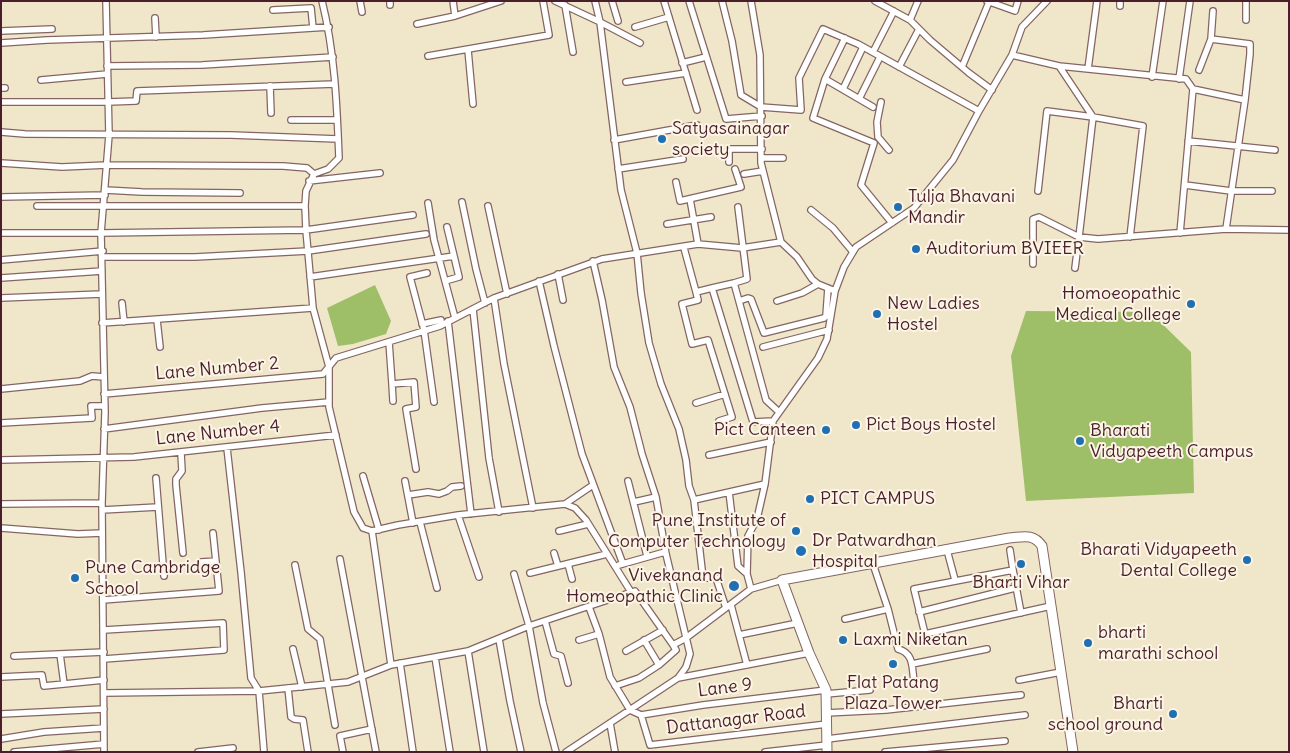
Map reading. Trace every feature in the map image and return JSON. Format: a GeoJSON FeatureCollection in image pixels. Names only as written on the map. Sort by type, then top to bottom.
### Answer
{"type":"FeatureCollection","features":[{"type":"Feature","properties":{"kind":"street"},"geometry":{"type":"LineString","coordinates":[[104,752],[102,502],[104,377],[102,323],[103,254],[101,233],[109,135],[106,1]]}},
{"type":"Feature","properties":{"kind":"street"},"geometry":{"type":"LineString","coordinates":[[322,1],[329,27],[333,56],[339,158],[328,169],[314,174],[309,181],[305,206],[306,230],[313,308],[329,367],[329,402],[354,512],[363,528],[376,530],[458,515],[565,504],[593,485]]}},
{"type":"Feature","properties":{"kind":"street"},"geometry":{"type":"LineString","coordinates":[[360,1],[362,12]]}},
{"type":"Feature","properties":{"kind":"street"},"geometry":{"type":"LineString","coordinates":[[453,1],[455,16]]}},
{"type":"Feature","properties":{"kind":"street"},"geometry":{"type":"LineString","coordinates":[[418,24],[455,16],[501,1]]}},
{"type":"Feature","properties":{"kind":"street"},"geometry":{"type":"LineString","coordinates":[[428,56],[549,34],[543,1]]}},
{"type":"Feature","properties":{"kind":"street"},"geometry":{"type":"LineString","coordinates":[[594,1],[600,22],[618,170],[637,254],[649,343],[661,384],[679,429],[686,460],[689,486],[694,500],[703,578],[716,578],[739,635],[748,665]]}},
{"type":"Feature","properties":{"kind":"street"},"geometry":{"type":"LineString","coordinates":[[612,1],[618,21]]}},
{"type":"Feature","properties":{"kind":"street"},"geometry":{"type":"LineString","coordinates":[[664,1],[696,110]]}},
{"type":"Feature","properties":{"kind":"street"},"geometry":{"type":"LineString","coordinates":[[689,1],[726,119],[762,116]]}},
{"type":"Feature","properties":{"kind":"street"},"geometry":{"type":"LineString","coordinates":[[722,1],[732,40],[741,95],[761,107],[801,110],[799,78],[823,29],[846,38],[979,111]]}},
{"type":"Feature","properties":{"kind":"street"},"geometry":{"type":"LineString","coordinates":[[751,1],[760,55],[761,158],[781,242],[797,257],[812,279],[818,284],[835,290]]}},
{"type":"Feature","properties":{"kind":"street"},"geometry":{"type":"LineString","coordinates":[[876,1],[910,20],[962,67],[992,90]]}},
{"type":"Feature","properties":{"kind":"street"},"geometry":{"type":"LineString","coordinates":[[910,20],[918,1]]}},
{"type":"Feature","properties":{"kind":"street"},"geometry":{"type":"LineString","coordinates":[[962,67],[988,2],[1015,11],[1018,1]]}},
{"type":"Feature","properties":{"kind":"street"},"geometry":{"type":"LineString","coordinates":[[751,589],[747,574],[748,536],[757,520],[765,484],[773,421],[818,358],[829,330],[835,290],[844,267],[856,247],[914,208],[953,160],[1012,55],[1022,26],[1047,1]]}},
{"type":"Feature","properties":{"kind":"street"},"geometry":{"type":"LineString","coordinates":[[1088,69],[1098,1]]}},
{"type":"Feature","properties":{"kind":"street"},"geometry":{"type":"LineString","coordinates":[[1152,77],[1163,1]]}},
{"type":"Feature","properties":{"kind":"street"},"geometry":{"type":"LineString","coordinates":[[1179,79],[1190,1]]}},
{"type":"Feature","properties":{"kind":"street"},"geometry":{"type":"LineString","coordinates":[[1246,1],[1246,20]]}},
{"type":"Feature","properties":{"kind":"street"},"geometry":{"type":"LineString","coordinates":[[556,2],[640,43]]}},
{"type":"Feature","properties":{"kind":"street"},"geometry":{"type":"LineString","coordinates":[[565,5],[573,52]]}},
{"type":"Feature","properties":{"kind":"street"},"geometry":{"type":"LineString","coordinates":[[273,10],[311,8],[312,28]]}},
{"type":"Feature","properties":{"kind":"street"},"geometry":{"type":"LineString","coordinates":[[872,52],[894,11]]}},
{"type":"Feature","properties":{"kind":"street"},"geometry":{"type":"LineString","coordinates":[[1199,70],[1211,39],[1213,11]]}},
{"type":"Feature","properties":{"kind":"street"},"geometry":{"type":"LineString","coordinates":[[635,27],[669,17]]}},
{"type":"Feature","properties":{"kind":"street"},"geometry":{"type":"LineString","coordinates":[[155,18],[156,37]]}},
{"type":"Feature","properties":{"kind":"street"},"geometry":{"type":"LineString","coordinates":[[1,43],[156,37],[329,27]]}},
{"type":"Feature","properties":{"kind":"street"},"geometry":{"type":"LineString","coordinates":[[1,31],[52,29]]}},
{"type":"Feature","properties":{"kind":"street"},"geometry":{"type":"LineString","coordinates":[[899,67],[919,29]]}},
{"type":"Feature","properties":{"kind":"street"},"geometry":{"type":"LineString","coordinates":[[846,38],[825,79],[813,118],[874,143],[861,185],[892,223]]}},
{"type":"Feature","properties":{"kind":"street"},"geometry":{"type":"LineString","coordinates":[[1211,39],[1250,44],[1245,100],[1226,229]]}},
{"type":"Feature","properties":{"kind":"street"},"geometry":{"type":"LineString","coordinates":[[843,89],[862,47]]}},
{"type":"Feature","properties":{"kind":"street"},"geometry":{"type":"LineString","coordinates":[[468,50],[474,104]]}},
{"type":"Feature","properties":{"kind":"street"},"geometry":{"type":"LineString","coordinates":[[1012,55],[1059,66],[1186,79],[1193,88],[1245,100]]}},
{"type":"Feature","properties":{"kind":"street"},"geometry":{"type":"LineString","coordinates":[[106,66],[202,65],[333,56]]}},
{"type":"Feature","properties":{"kind":"street"},"geometry":{"type":"LineString","coordinates":[[859,98],[880,56]]}},
{"type":"Feature","properties":{"kind":"street"},"geometry":{"type":"LineString","coordinates":[[682,63],[706,58]]}},
{"type":"Feature","properties":{"kind":"street"},"geometry":{"type":"LineString","coordinates":[[1059,66],[1093,117],[1075,268]]}},
{"type":"Feature","properties":{"kind":"street"},"geometry":{"type":"LineString","coordinates":[[626,82],[686,73]]}},
{"type":"Feature","properties":{"kind":"street"},"geometry":{"type":"LineString","coordinates":[[41,80],[107,74]]}},
{"type":"Feature","properties":{"kind":"street"},"geometry":{"type":"LineString","coordinates":[[825,79],[873,107]]}},
{"type":"Feature","properties":{"kind":"street"},"geometry":{"type":"LineString","coordinates":[[1,102],[136,101],[137,91],[335,84]]}},
{"type":"Feature","properties":{"kind":"street"},"geometry":{"type":"LineString","coordinates":[[270,86],[271,113]]}},
{"type":"Feature","properties":{"kind":"street"},"geometry":{"type":"LineString","coordinates":[[1180,233],[1193,88]]}},
{"type":"Feature","properties":{"kind":"street"},"geometry":{"type":"LineString","coordinates":[[881,102],[877,122],[878,137],[889,150]]}},
{"type":"Feature","properties":{"kind":"street"},"geometry":{"type":"LineString","coordinates":[[1038,191],[1046,111],[1143,126],[1130,237]]}},
{"type":"Feature","properties":{"kind":"street"},"geometry":{"type":"LineString","coordinates":[[291,120],[337,120]]}},
{"type":"Feature","properties":{"kind":"street"},"geometry":{"type":"LineString","coordinates":[[614,140],[697,125]]}},
{"type":"Feature","properties":{"kind":"street"},"geometry":{"type":"LineString","coordinates":[[1,132],[25,134],[231,135],[338,139]]}},
{"type":"Feature","properties":{"kind":"street"},"geometry":{"type":"LineString","coordinates":[[1188,141],[1275,150]]}},
{"type":"Feature","properties":{"kind":"street"},"geometry":{"type":"LineString","coordinates":[[729,162],[729,149],[762,149]]}},
{"type":"Feature","properties":{"kind":"street"},"geometry":{"type":"LineString","coordinates":[[761,158],[783,158]]}},
{"type":"Feature","properties":{"kind":"street"},"geometry":{"type":"LineString","coordinates":[[618,170],[683,159]]}},
{"type":"Feature","properties":{"kind":"street"},"geometry":{"type":"LineString","coordinates":[[1,163],[62,167],[283,166],[307,168],[314,174]]}},
{"type":"Feature","properties":{"kind":"street"},"geometry":{"type":"LineString","coordinates":[[676,182],[680,201],[741,187],[735,168]]}},
{"type":"Feature","properties":{"kind":"street"},"geometry":{"type":"LineString","coordinates":[[744,174],[763,171]]}},
{"type":"Feature","properties":{"kind":"street"},"geometry":{"type":"LineString","coordinates":[[309,181],[380,174]]}},
{"type":"Feature","properties":{"kind":"street"},"geometry":{"type":"LineString","coordinates":[[1185,185],[1231,190],[1272,191]]}},
{"type":"Feature","properties":{"kind":"street"},"geometry":{"type":"LineString","coordinates":[[1,197],[105,192],[240,193]]}},
{"type":"Feature","properties":{"kind":"street"},"geometry":{"type":"LineString","coordinates":[[690,199],[698,244]]}},
{"type":"Feature","properties":{"kind":"street"},"geometry":{"type":"LineString","coordinates":[[462,202],[485,303]]}},
{"type":"Feature","properties":{"kind":"street"},"geometry":{"type":"LineString","coordinates":[[428,203],[454,318]]}},
{"type":"Feature","properties":{"kind":"street"},"geometry":{"type":"LineString","coordinates":[[37,206],[305,206]]}},
{"type":"Feature","properties":{"kind":"street"},"geometry":{"type":"LineString","coordinates":[[488,206],[507,294]]}},
{"type":"Feature","properties":{"kind":"street"},"geometry":{"type":"LineString","coordinates":[[696,292],[747,279],[738,208]]}},
{"type":"Feature","properties":{"kind":"street"},"geometry":{"type":"LineString","coordinates":[[812,210],[833,228],[853,252]]}},
{"type":"Feature","properties":{"kind":"street"},"geometry":{"type":"LineString","coordinates":[[1,233],[306,230],[413,215]]}},
{"type":"Feature","properties":{"kind":"street"},"geometry":{"type":"LineString","coordinates":[[667,224],[711,217]]}},
{"type":"Feature","properties":{"kind":"street"},"geometry":{"type":"LineString","coordinates":[[1033,264],[1033,219],[1039,217],[1079,237],[1098,239],[1226,229],[1289,230]]}},
{"type":"Feature","properties":{"kind":"street"},"geometry":{"type":"LineString","coordinates":[[445,281],[459,276],[447,227]]}},
{"type":"Feature","properties":{"kind":"street"},"geometry":{"type":"LineString","coordinates":[[1,260],[103,254],[195,257],[308,251],[426,234]]}},
{"type":"Feature","properties":{"kind":"street"},"geometry":{"type":"LineString","coordinates":[[423,327],[440,326],[494,298],[593,262],[684,248],[698,244],[742,248],[781,242]]}},
{"type":"Feature","properties":{"kind":"street"},"geometry":{"type":"LineString","coordinates":[[684,248],[698,300],[682,304],[692,344],[708,340],[732,417],[718,421]]}},
{"type":"Feature","properties":{"kind":"street"},"geometry":{"type":"LineString","coordinates":[[310,277],[454,256]]}},
{"type":"Feature","properties":{"kind":"street"},"geometry":{"type":"LineString","coordinates":[[593,262],[614,367],[630,407],[642,454],[656,497],[665,552],[690,654],[689,661],[678,678]]}},
{"type":"Feature","properties":{"kind":"street"},"geometry":{"type":"LineString","coordinates":[[1,278],[102,271]]}},
{"type":"Feature","properties":{"kind":"street"},"geometry":{"type":"LineString","coordinates":[[427,273],[410,277],[423,327],[434,402]]}},
{"type":"Feature","properties":{"kind":"street"},"geometry":{"type":"LineString","coordinates":[[558,274],[563,300]]}},
{"type":"Feature","properties":{"kind":"street"},"geometry":{"type":"LineString","coordinates":[[539,281],[574,427],[593,485],[623,564]]}},
{"type":"Feature","properties":{"kind":"street"},"geometry":{"type":"LineString","coordinates":[[734,283],[766,400],[779,412]]}},
{"type":"Feature","properties":{"kind":"street"},"geometry":{"type":"LineString","coordinates":[[778,301],[802,293],[818,284]]}},
{"type":"Feature","properties":{"kind":"street"},"geometry":{"type":"LineString","coordinates":[[712,288],[753,422],[773,421]]}},
{"type":"Feature","properties":{"kind":"street"},"geometry":{"type":"LineString","coordinates":[[739,301],[751,299],[764,333],[824,318],[826,316],[828,288]]}},
{"type":"Feature","properties":{"kind":"street"},"geometry":{"type":"LineString","coordinates":[[1,298],[102,294]]}},
{"type":"Feature","properties":{"kind":"street"},"geometry":{"type":"LineString","coordinates":[[494,298],[504,364],[533,508]]}},
{"type":"Feature","properties":{"kind":"street"},"geometry":{"type":"LineString","coordinates":[[122,303],[124,322]]}},
{"type":"Feature","properties":{"kind":"street"},"geometry":{"type":"LineString","coordinates":[[102,323],[313,308]]}},
{"type":"Feature","properties":{"kind":"street"},"geometry":{"type":"LineString","coordinates":[[472,309],[490,458],[499,512]]}},
{"type":"Feature","properties":{"kind":"street"},"geometry":{"type":"LineString","coordinates":[[157,320],[160,347]]}},
{"type":"Feature","properties":{"kind":"street"},"geometry":{"type":"LineString","coordinates":[[423,327],[441,320]]}},
{"type":"Feature","properties":{"kind":"street"},"geometry":{"type":"LineString","coordinates":[[448,321],[471,514]]}},
{"type":"Feature","properties":{"kind":"street","name":"Lane Number 2"},"geometry":{"type":"LineString","coordinates":[[104,394],[323,374],[336,358],[389,342],[423,327]]}},
{"type":"Feature","properties":{"kind":"street"},"geometry":{"type":"LineString","coordinates":[[763,347],[829,330]]}},
{"type":"Feature","properties":{"kind":"street"},"geometry":{"type":"LineString","coordinates":[[389,342],[393,401]]}},
{"type":"Feature","properties":{"kind":"street"},"geometry":{"type":"LineString","coordinates":[[1,389],[80,381],[92,376],[104,377]]}},
{"type":"Feature","properties":{"kind":"street"},"geometry":{"type":"LineString","coordinates":[[392,384],[414,382],[416,407],[406,409],[416,469]]}},
{"type":"Feature","properties":{"kind":"street"},"geometry":{"type":"LineString","coordinates":[[696,403],[725,394]]}},
{"type":"Feature","properties":{"kind":"street"},"geometry":{"type":"LineString","coordinates":[[104,429],[262,408],[329,402]]}},
{"type":"Feature","properties":{"kind":"street"},"geometry":{"type":"LineString","coordinates":[[1,423],[92,418],[91,406],[104,406]]}},
{"type":"Feature","properties":{"kind":"street","name":"Lane Number 4"},"geometry":{"type":"LineString","coordinates":[[1,460],[134,457],[336,435]]}},
{"type":"Feature","properties":{"kind":"street"},"geometry":{"type":"LineString","coordinates":[[709,455],[771,442]]}},
{"type":"Feature","properties":{"kind":"street"},"geometry":{"type":"LineString","coordinates":[[227,448],[251,678],[259,691],[264,752]]}},
{"type":"Feature","properties":{"kind":"street"},"geometry":{"type":"LineString","coordinates":[[181,453],[182,471],[176,479],[176,485],[183,553]]}},
{"type":"Feature","properties":{"kind":"street"},"geometry":{"type":"LineString","coordinates":[[363,476],[376,530],[391,665]]}},
{"type":"Feature","properties":{"kind":"street"},"geometry":{"type":"LineString","coordinates":[[156,478],[164,576]]}},
{"type":"Feature","properties":{"kind":"street"},"geometry":{"type":"LineString","coordinates":[[628,480],[648,556]]}},
{"type":"Feature","properties":{"kind":"street"},"geometry":{"type":"LineString","coordinates":[[405,481],[437,588]]}},
{"type":"Feature","properties":{"kind":"street"},"geometry":{"type":"LineString","coordinates":[[694,500],[765,484]]}},
{"type":"Feature","properties":{"kind":"street"},"geometry":{"type":"LineString","coordinates":[[408,495],[428,492],[438,494],[452,487],[461,486]]}},
{"type":"Feature","properties":{"kind":"street"},"geometry":{"type":"LineString","coordinates":[[729,492],[738,566],[747,574]]}},
{"type":"Feature","properties":{"kind":"street"},"geometry":{"type":"LineString","coordinates":[[634,502],[656,497]]}},
{"type":"Feature","properties":{"kind":"street"},"geometry":{"type":"LineString","coordinates":[[1,504],[102,502]]}},
{"type":"Feature","properties":{"kind":"street"},"geometry":{"type":"LineString","coordinates":[[565,504],[575,508],[588,524],[631,592]]}},
{"type":"Feature","properties":{"kind":"street"},"geometry":{"type":"LineString","coordinates":[[102,510],[158,507]]}},
{"type":"Feature","properties":{"kind":"street"},"geometry":{"type":"LineString","coordinates":[[458,515],[479,577]]}},
{"type":"Feature","properties":{"kind":"street"},"geometry":{"type":"LineString","coordinates":[[559,531],[588,524]]}},
{"type":"Feature","properties":{"kind":"street"},"geometry":{"type":"LineString","coordinates":[[1,528],[78,534],[102,533]]}},
{"type":"Feature","properties":{"kind":"street"},"geometry":{"type":"LineString","coordinates":[[103,600],[219,591],[214,533]]}},
{"type":"Feature","properties":{"kind":"street"},"geometry":{"type":"LineString","coordinates":[[673,645],[686,638],[751,589],[782,580],[1028,536],[1037,539],[1042,546],[1073,752]]}},
{"type":"Feature","properties":{"kind":"street"},"geometry":{"type":"LineString","coordinates":[[949,549],[957,580]]}},
{"type":"Feature","properties":{"kind":"street"},"geometry":{"type":"LineString","coordinates":[[1010,550],[1021,612]]}},
{"type":"Feature","properties":{"kind":"street"},"geometry":{"type":"LineString","coordinates":[[615,566],[665,552]]}},
{"type":"Feature","properties":{"kind":"street"},"geometry":{"type":"LineString","coordinates":[[554,553],[558,566]]}},
{"type":"Feature","properties":{"kind":"street"},"geometry":{"type":"LineString","coordinates":[[530,574],[607,554]]}},
{"type":"Feature","properties":{"kind":"street"},"geometry":{"type":"LineString","coordinates":[[340,559],[376,752]]}},
{"type":"Feature","properties":{"kind":"street"},"geometry":{"type":"LineString","coordinates":[[201,562],[216,561]]}},
{"type":"Feature","properties":{"kind":"street"},"geometry":{"type":"LineString","coordinates":[[295,564],[308,629],[320,639],[335,726]]}},
{"type":"Feature","properties":{"kind":"street"},"geometry":{"type":"LineString","coordinates":[[568,564],[572,579]]}},
{"type":"Feature","properties":{"kind":"street"},"geometry":{"type":"LineString","coordinates":[[872,564],[888,609],[898,649],[910,656],[914,682]]}},
{"type":"Feature","properties":{"kind":"street"},"geometry":{"type":"LineString","coordinates":[[1013,570],[914,589],[925,634],[1051,606]]}},
{"type":"Feature","properties":{"kind":"street"},"geometry":{"type":"LineString","coordinates":[[514,574],[530,626],[543,703],[556,752]]}},
{"type":"Feature","properties":{"kind":"street"},"geometry":{"type":"LineString","coordinates":[[782,580],[809,653],[826,692],[827,745]]}},
{"type":"Feature","properties":{"kind":"street"},"geometry":{"type":"LineString","coordinates":[[920,612],[1016,588]]}},
{"type":"Feature","properties":{"kind":"street"},"geometry":{"type":"LineString","coordinates":[[104,693],[259,691],[348,682],[391,665],[468,651],[530,626],[635,591],[676,650],[659,665],[639,678],[615,686]]}},
{"type":"Feature","properties":{"kind":"street"},"geometry":{"type":"LineString","coordinates":[[589,607],[600,634],[610,677],[630,710],[641,716]]}},
{"type":"Feature","properties":{"kind":"street"},"geometry":{"type":"LineString","coordinates":[[845,619],[888,609]]}},
{"type":"Feature","properties":{"kind":"street"},"geometry":{"type":"LineString","coordinates":[[545,621],[554,654],[561,656],[568,684]]}},
{"type":"Feature","properties":{"kind":"street"},"geometry":{"type":"LineString","coordinates":[[104,630],[223,622],[224,633],[224,650],[104,659]]}},
{"type":"Feature","properties":{"kind":"street"},"geometry":{"type":"LineString","coordinates":[[739,635],[798,623]]}},
{"type":"Feature","properties":{"kind":"street"},"geometry":{"type":"LineString","coordinates":[[626,651],[663,630]]}},
{"type":"Feature","properties":{"kind":"street"},"geometry":{"type":"LineString","coordinates":[[579,640],[600,634]]}},
{"type":"Feature","properties":{"kind":"street"},"geometry":{"type":"LineString","coordinates":[[499,640],[521,752]]}},
{"type":"Feature","properties":{"kind":"street"},"geometry":{"type":"LineString","coordinates":[[644,640],[659,665]]}},
{"type":"Feature","properties":{"kind":"street"},"geometry":{"type":"LineString","coordinates":[[293,649],[302,687]]}},
{"type":"Feature","properties":{"kind":"street"},"geometry":{"type":"LineString","coordinates":[[912,664],[987,649]]}},
{"type":"Feature","properties":{"kind":"street"},"geometry":{"type":"LineString","coordinates":[[468,651],[484,752]]}},
{"type":"Feature","properties":{"kind":"street"},"geometry":{"type":"LineString","coordinates":[[14,656],[104,652]]}},
{"type":"Feature","properties":{"kind":"street"},"geometry":{"type":"LineString","coordinates":[[570,750],[678,678],[809,653]]}},
{"type":"Feature","properties":{"kind":"street"},"geometry":{"type":"LineString","coordinates":[[60,654],[64,684]]}},
{"type":"Feature","properties":{"kind":"street"},"geometry":{"type":"LineString","coordinates":[[435,657],[450,752]]}},
{"type":"Feature","properties":{"kind":"street"},"geometry":{"type":"LineString","coordinates":[[400,664],[413,752]]}},
{"type":"Feature","properties":{"kind":"street"},"geometry":{"type":"LineString","coordinates":[[1019,680],[1061,672]]}},
{"type":"Feature","properties":{"kind":"street"},"geometry":{"type":"LineString","coordinates":[[1,677],[42,675],[44,686],[104,680]]}},
{"type":"Feature","properties":{"kind":"street"},"geometry":{"type":"LineString","coordinates":[[288,688],[291,716],[294,719],[303,720],[308,752]]}},
{"type":"Feature","properties":{"kind":"street","name":"Lane 9"},"geometry":{"type":"LineString","coordinates":[[641,716],[703,705],[826,692],[870,690]]}},
{"type":"Feature","properties":{"kind":"street"},"geometry":{"type":"LineString","coordinates":[[826,713],[934,705],[1020,695]]}},
{"type":"Feature","properties":{"kind":"street"},"geometry":{"type":"LineString","coordinates":[[1,714],[104,709]]}},
{"type":"Feature","properties":{"kind":"street"},"geometry":{"type":"LineString","coordinates":[[765,752],[827,745],[1024,714]]}},
{"type":"Feature","properties":{"kind":"street","name":"Dattanagar Road"},"geometry":{"type":"LineString","coordinates":[[641,716],[650,745],[827,724]]}},
{"type":"Feature","properties":{"kind":"street"},"geometry":{"type":"LineString","coordinates":[[610,723],[615,752]]}},
{"type":"Feature","properties":{"kind":"street"},"geometry":{"type":"LineString","coordinates":[[1,739],[44,732],[104,728]]}},
{"type":"Feature","properties":{"kind":"street"},"geometry":{"type":"LineString","coordinates":[[343,752],[340,736],[372,729]]}},
{"type":"Feature","properties":{"kind":"street"},"geometry":{"type":"LineString","coordinates":[[884,752],[1005,741]]}},
{"type":"Feature","properties":{"kind":"street"},"geometry":{"type":"LineString","coordinates":[[14,752],[104,744]]}},
{"type":"Feature","properties":{"kind":"street"},"geometry":{"type":"LineString","coordinates":[[198,752],[233,748]]}},
{"type":"Feature","properties":{"kind":"green space"},"geometry":{"type":"Polygon","coordinates":[[[375,285],[391,321],[386,334],[353,344],[338,346],[327,308],[375,285]]]}},
{"type":"Feature","properties":{"kind":"green space"},"geometry":{"type":"Polygon","coordinates":[[[1026,311],[1150,312],[1191,352],[1194,493],[1026,501],[1011,356],[1026,311]]]}},
{"type":"Feature","properties":{"kind":"place","name":"Satyasainagar society"},"geometry":{"type":"Point","coordinates":[662,139]}},
{"type":"Feature","properties":{"kind":"place","name":"Tulja Bhavani Mandir"},"geometry":{"type":"Point","coordinates":[898,207]}},
{"type":"Feature","properties":{"kind":"place","name":"Auditorium BVIEER"},"geometry":{"type":"Point","coordinates":[916,249]}},
{"type":"Feature","properties":{"kind":"place","name":"Homoeopathic Medical College"},"geometry":{"type":"Point","coordinates":[1191,304]}},
{"type":"Feature","properties":{"kind":"place","name":"New Ladies Hostel"},"geometry":{"type":"Point","coordinates":[877,314]}},
{"type":"Feature","properties":{"kind":"place","name":"Pict Boys Hostel"},"geometry":{"type":"Point","coordinates":[856,425]}},
{"type":"Feature","properties":{"kind":"place","name":"Pict Canteen"},"geometry":{"type":"Point","coordinates":[826,430]}},
{"type":"Feature","properties":{"kind":"place","name":"Bharati Vidyapeeth Campus"},"geometry":{"type":"Point","coordinates":[1080,441]}},
{"type":"Feature","properties":{"kind":"place","name":"PICT CAMPUS"},"geometry":{"type":"Point","coordinates":[810,499]}},
{"type":"Feature","properties":{"kind":"place","name":"Pune Institute of Computer Technology"},"geometry":{"type":"Point","coordinates":[796,531]}},
{"type":"Feature","properties":{"kind":"place","name":"Dr Patwardhan Hospital"},"geometry":{"type":"Point","coordinates":[801,551]}},
{"type":"Feature","properties":{"kind":"place","name":"Bharati Vidyapeeth Dental College"},"geometry":{"type":"Point","coordinates":[1247,560]}},
{"type":"Feature","properties":{"kind":"place","name":"Bharti Vihar"},"geometry":{"type":"Point","coordinates":[1021,564]}},
{"type":"Feature","properties":{"kind":"place","name":"Pune Cambridge School"},"geometry":{"type":"Point","coordinates":[75,578]}},
{"type":"Feature","properties":{"kind":"place","name":"Vivekanand Homeopathic Clinic"},"geometry":{"type":"Point","coordinates":[734,586]}},
{"type":"Feature","properties":{"kind":"place","name":"Laxmi Niketan"},"geometry":{"type":"Point","coordinates":[843,640]}},
{"type":"Feature","properties":{"kind":"place","name":"bharti marathi school"},"geometry":{"type":"Point","coordinates":[1088,643]}},
{"type":"Feature","properties":{"kind":"place","name":"Flat Patang Plaza Tower"},"geometry":{"type":"Point","coordinates":[893,664]}},
{"type":"Feature","properties":{"kind":"place","name":"Bharti school ground"},"geometry":{"type":"Point","coordinates":[1173,714]}}]}
